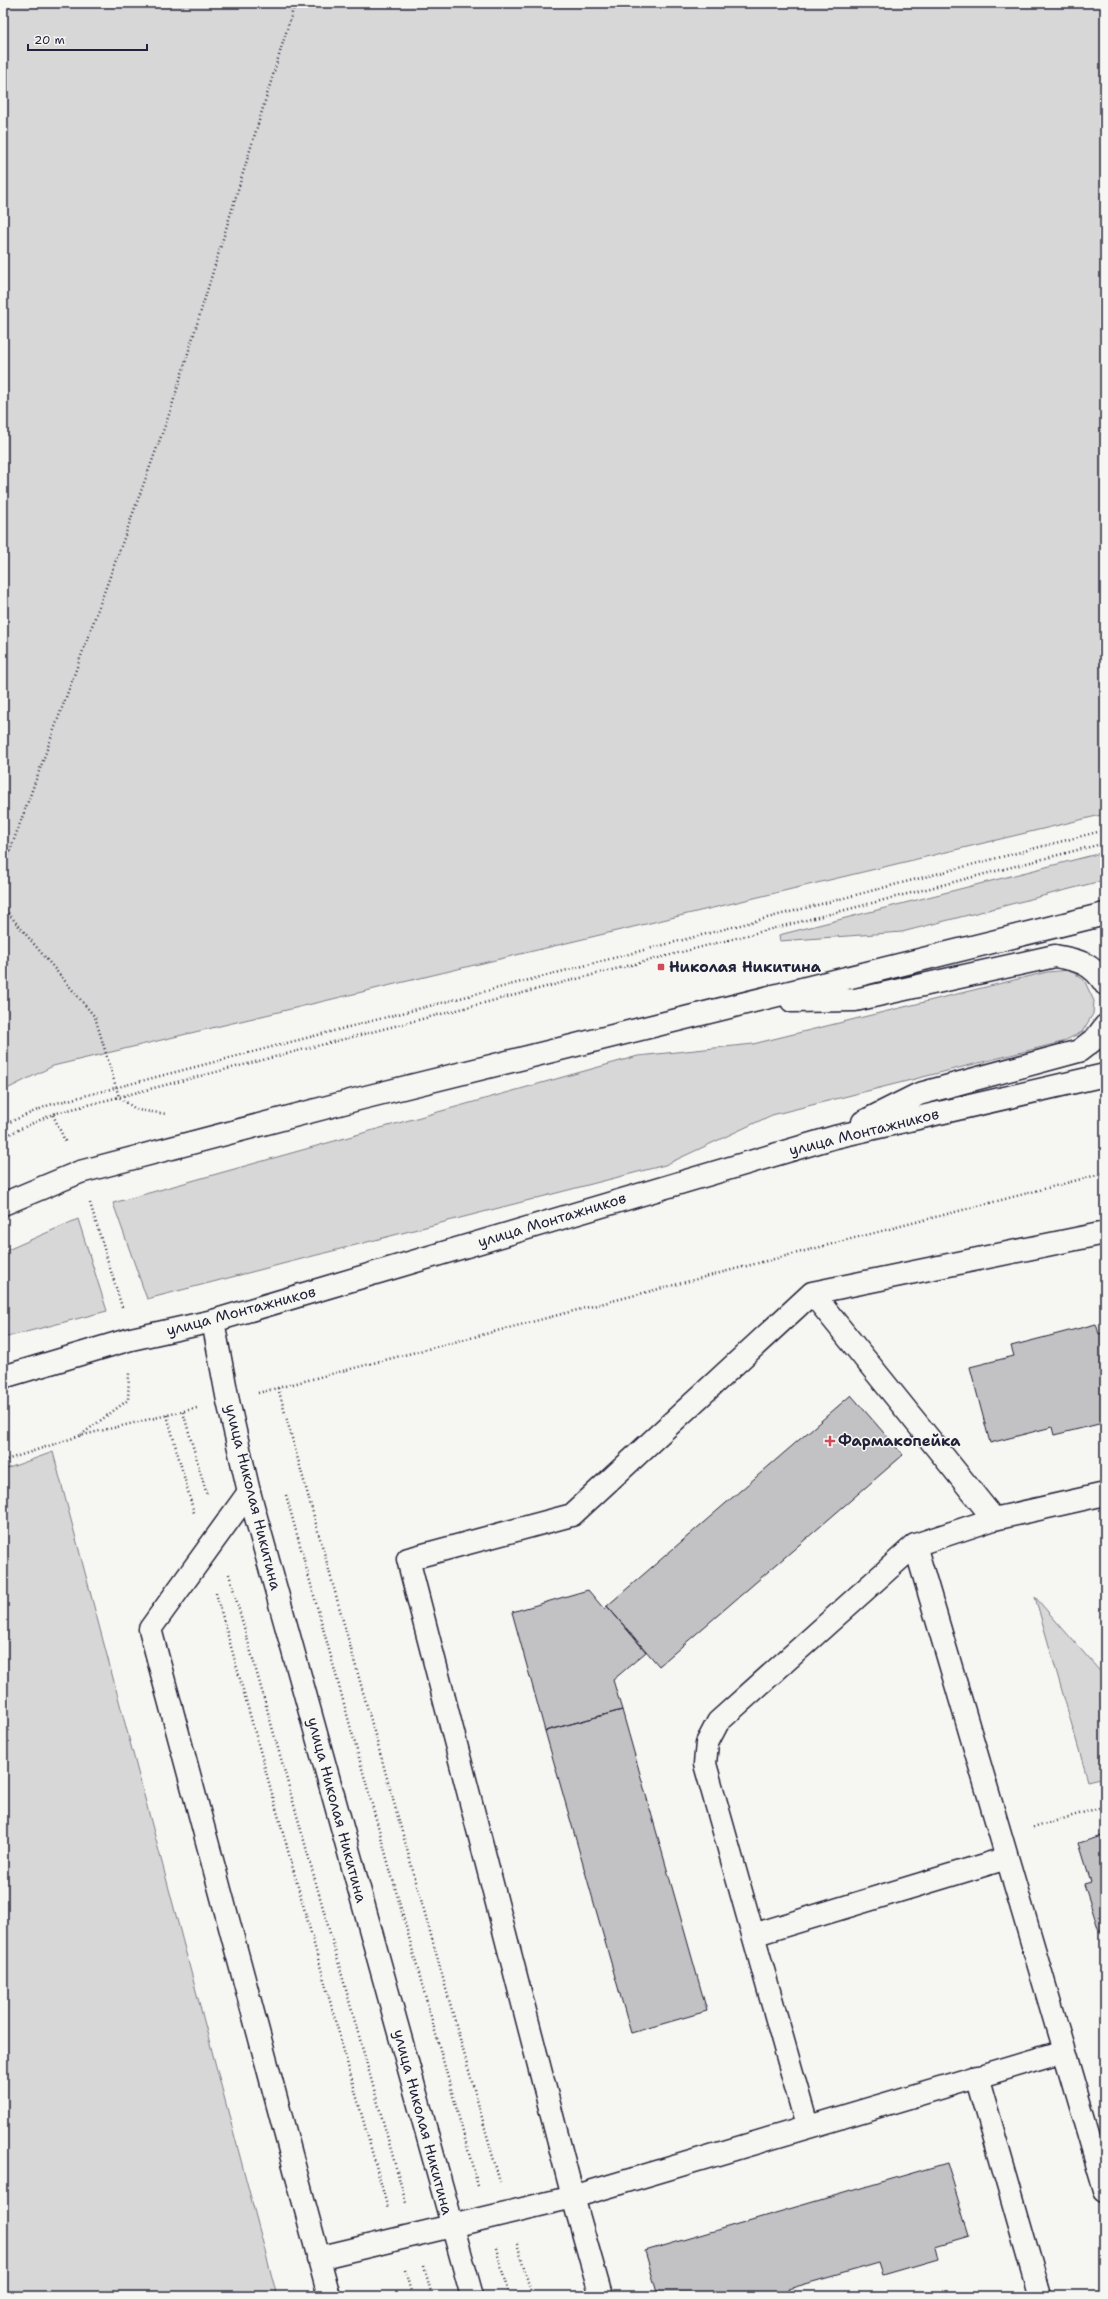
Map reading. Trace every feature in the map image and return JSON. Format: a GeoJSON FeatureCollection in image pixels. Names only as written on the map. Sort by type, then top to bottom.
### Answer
{"type":"FeatureCollection","features":[{"type":"Feature","properties":{"kind":"street"},"geometry":{"type":"LineString","coordinates":[[3,1204],[80,1172],[362,1098],[1105,914]]}},
{"type":"Feature","properties":{"kind":"street"},"geometry":{"type":"LineString","coordinates":[[753,1002],[855,1000],[1055,956],[1076,960],[1097,971],[1105,984]]}},
{"type":"Feature","properties":{"kind":"street"},"geometry":{"type":"LineString","coordinates":[[835,1137],[919,1094],[1079,1051],[1096,1038],[1105,1026]]}},
{"type":"Feature","properties":{"kind":"street","name":"улица Монтажников"},"geometry":{"type":"LineString","coordinates":[[3,1377],[131,1339],[213,1321],[835,1137],[1105,1075]]}},
{"type":"Feature","properties":{"kind":"street"},"geometry":{"type":"LineString","coordinates":[[601,2296],[573,2197],[408,1560],[572,1515],[812,1293],[1105,1233]]}},
{"type":"Feature","properties":{"kind":"street"},"geometry":{"type":"LineString","coordinates":[[812,1293],[994,1519]]}},
{"type":"Feature","properties":{"kind":"street","name":"улица Николая Никитина"},"geometry":{"type":"LineString","coordinates":[[213,1321],[228,1401],[249,1492],[472,2296]]}},
{"type":"Feature","properties":{"kind":"street"},"geometry":{"type":"LineString","coordinates":[[249,1492],[150,1629],[329,2296]]}},
{"type":"Feature","properties":{"kind":"street"},"geometry":{"type":"LineString","coordinates":[[807,2126],[705,1764],[707,1743],[718,1722],[915,1545],[994,1519],[1105,1494]]}},
{"type":"Feature","properties":{"kind":"street"},"geometry":{"type":"LineString","coordinates":[[915,1545],[1105,2191]]}},
{"type":"Feature","properties":{"kind":"street"},"geometry":{"type":"LineString","coordinates":[[753,1935],[1007,1858]]}},
{"type":"Feature","properties":{"kind":"street"},"geometry":{"type":"LineString","coordinates":[[318,2258],[573,2197],[807,2126],[1064,2051]]}},
{"type":"Feature","properties":{"kind":"street"},"geometry":{"type":"LineString","coordinates":[[977,2076],[1040,2296]]}},
{"type":"Feature","properties":{"kind":"path"},"geometry":{"type":"LineString","coordinates":[[3,870],[171,409],[295,3]]}},
{"type":"Feature","properties":{"kind":"path"},"geometry":{"type":"LineString","coordinates":[[3,1125],[49,1105],[115,1087],[1105,830]]}},
{"type":"Feature","properties":{"kind":"path"},"geometry":{"type":"LineString","coordinates":[[3,1137],[53,1114],[1105,843]]}},
{"type":"Feature","properties":{"kind":"path"},"geometry":{"type":"LineString","coordinates":[[3,907],[94,1017],[115,1087],[120,1097],[137,1110],[167,1114],[174,1113]]}},
{"type":"Feature","properties":{"kind":"path"},"geometry":{"type":"LineString","coordinates":[[53,1114],[80,1172],[131,1339],[128,1400],[79,1436]]}},
{"type":"Feature","properties":{"kind":"path"},"geometry":{"type":"LineString","coordinates":[[3,1461],[79,1436],[228,1401],[1105,1173]]}},
{"type":"Feature","properties":{"kind":"path"},"geometry":{"type":"LineString","coordinates":[[278,1388],[532,2296]]}},
{"type":"Feature","properties":{"kind":"path"},"geometry":{"type":"LineString","coordinates":[[258,1393],[260,1401]]}},
{"type":"Feature","properties":{"kind":"path"},"geometry":{"type":"LineString","coordinates":[[183,1412],[218,1535],[406,2237],[412,2296]]}},
{"type":"Feature","properties":{"kind":"path"},"geometry":{"type":"LineString","coordinates":[[167,1415],[205,1553],[406,2237],[432,2296]]}},
{"type":"Feature","properties":{"kind":"path"},"geometry":{"type":"LineString","coordinates":[[285,1493],[509,2296]]}},
{"type":"Feature","properties":{"kind":"path"},"geometry":{"type":"LineString","coordinates":[[1001,1837],[1105,1806]]}},
{"type":"Feature","properties":{"kind":"shaded area"},"geometry":{"type":"Polygon","coordinates":[[[3,3],[1105,3],[1105,814],[53,1066],[3,1091],[3,3]]]}},
{"type":"Feature","properties":{"kind":"shaded area"},"geometry":{"type":"Polygon","coordinates":[[[1105,852],[1105,880],[902,932],[780,941],[779,935],[1105,852]]]}},
{"type":"Feature","properties":{"kind":"shaded area"},"geometry":{"type":"Polygon","coordinates":[[[1070,970],[1084,980],[1094,1001],[1093,1014],[1082,1032],[1062,1042],[772,1115],[665,1165],[147,1299],[113,1203],[638,1056],[753,1044],[1047,972],[1070,970]]]}},
{"type":"Feature","properties":{"kind":"shaded area"},"geometry":{"type":"Polygon","coordinates":[[[78,1219],[107,1311],[3,1338],[3,1252],[78,1219]]]}},
{"type":"Feature","properties":{"kind":"shaded area"},"geometry":{"type":"Polygon","coordinates":[[[53,1452],[277,2296],[3,2296],[3,1470],[53,1452]]]}},
{"type":"Feature","properties":{"kind":"shaded area"},"geometry":{"type":"Polygon","coordinates":[[[1035,1597],[1105,1677],[1105,1777],[1088,1781],[1035,1597]]]}},
{"type":"Feature","properties":{"kind":"building"},"geometry":{"type":"Polygon","coordinates":[[[1096,1324],[1099,1334],[1105,1332],[1105,1414],[1101,1415],[1103,1423],[1054,1435],[1052,1427],[990,1443],[970,1367],[1014,1356],[1011,1346],[1096,1324]]]}},
{"type":"Feature","properties":{"kind":"building"},"geometry":{"type":"Polygon","coordinates":[[[851,1395],[903,1455],[659,1666],[607,1606],[851,1395]]]}},
{"type":"Feature","properties":{"kind":"building"},"geometry":{"type":"Polygon","coordinates":[[[588,1590],[604,1609],[607,1606],[646,1652],[613,1680],[622,1710],[545,1731],[512,1612],[588,1590]]]}},
{"type":"Feature","properties":{"kind":"building"},"geometry":{"type":"Polygon","coordinates":[[[622,1710],[707,2011],[631,2033],[545,1731],[622,1710]]]}},
{"type":"Feature","properties":{"kind":"building"},"geometry":{"type":"Polygon","coordinates":[[[1105,1835],[1105,1929],[1099,1931],[1084,1884],[1091,1882],[1079,1843],[1105,1835]]]}},
{"type":"Feature","properties":{"kind":"building"},"geometry":{"type":"Polygon","coordinates":[[[947,2163],[969,2236],[935,2246],[938,2259],[883,2275],[879,2263],[788,2289],[790,2296],[658,2296],[645,2251],[947,2163]]]}},
{"type":"Feature","properties":{"kind":"place","name":"Николая Никитина"},"geometry":{"type":"Point","coordinates":[661,967]}},
{"type":"Feature","properties":{"kind":"place","name":"Фармакопейка"},"geometry":{"type":"Point","coordinates":[830,1441]}}]}
